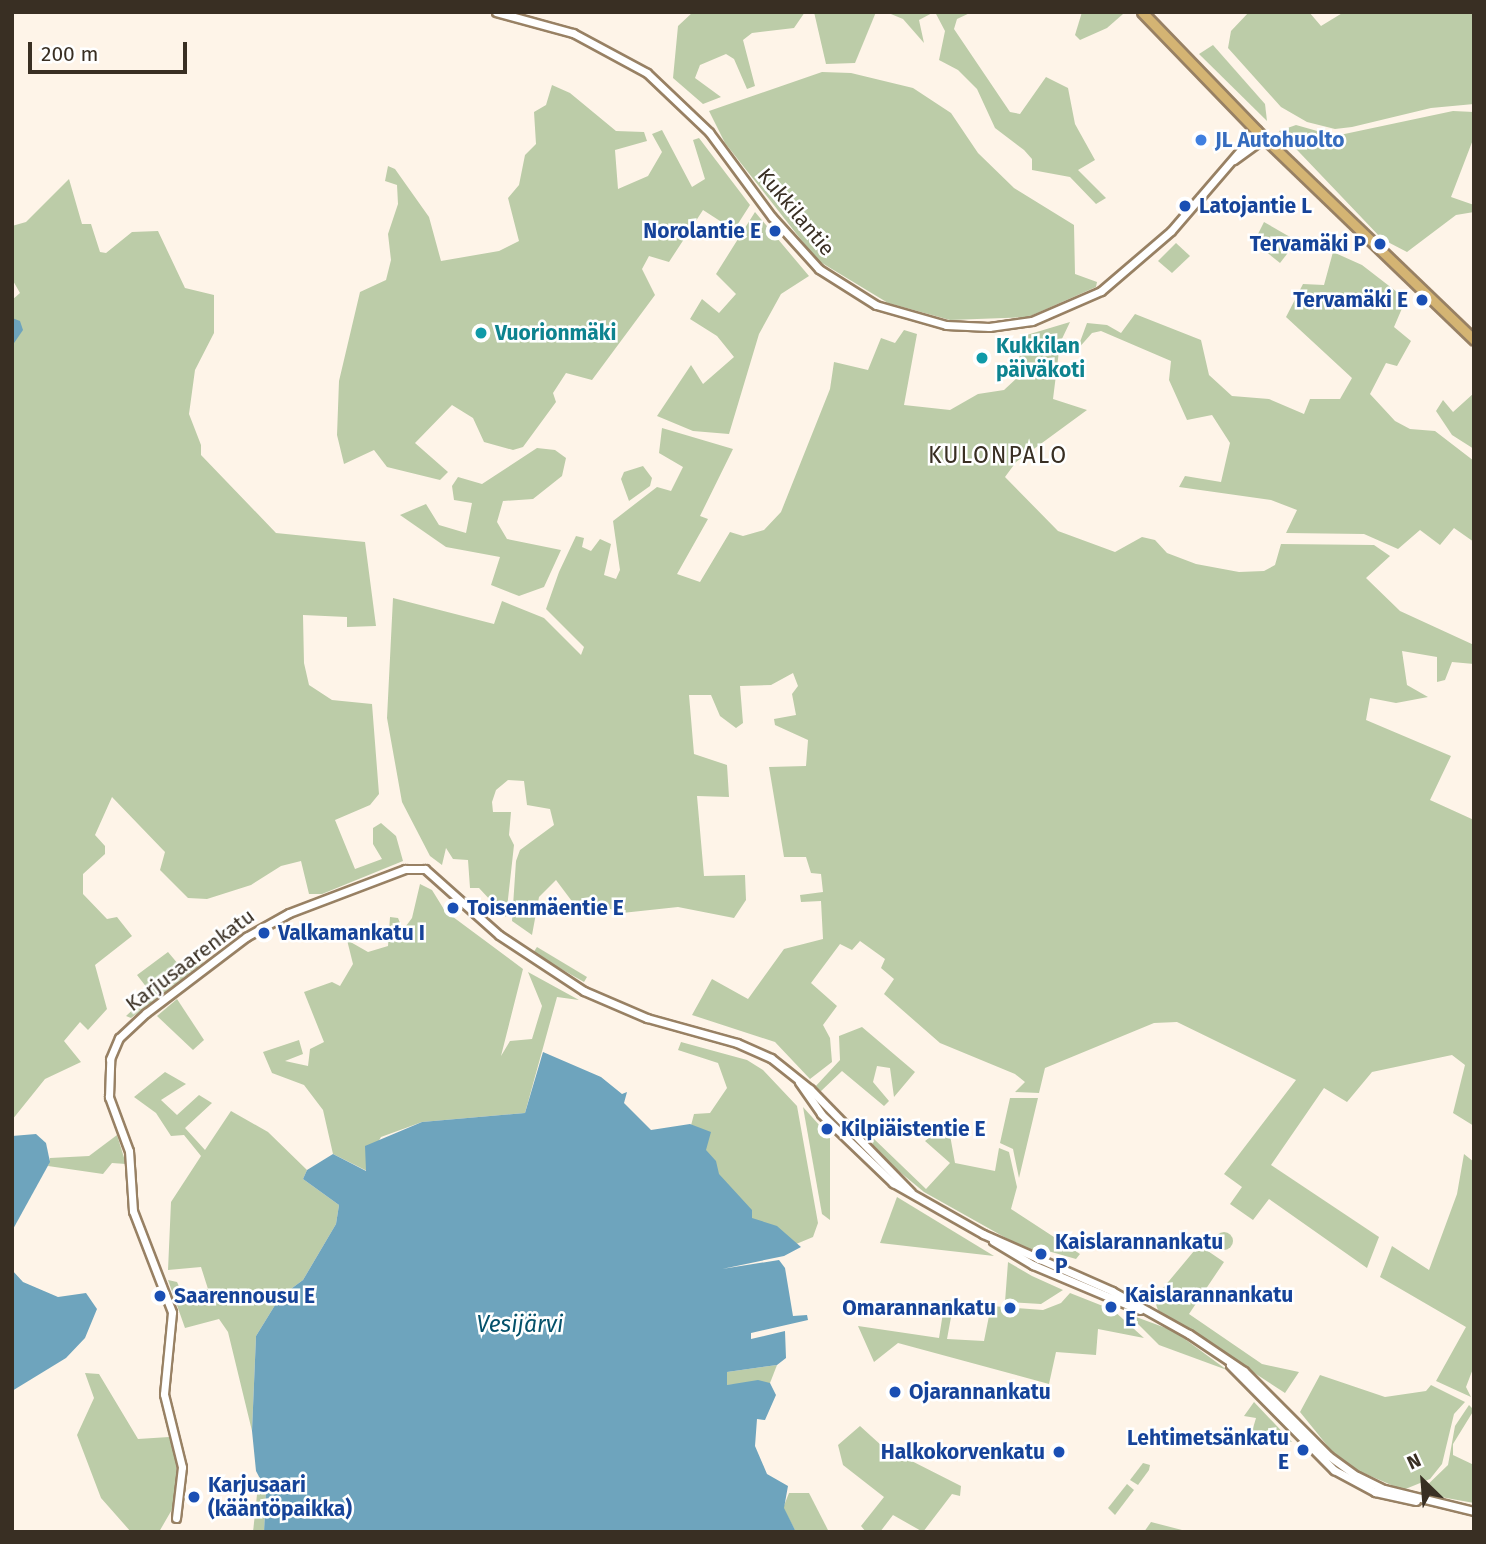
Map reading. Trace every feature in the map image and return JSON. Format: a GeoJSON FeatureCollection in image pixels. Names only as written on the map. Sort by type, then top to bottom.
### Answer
{"type":"FeatureCollection","features":[{"type":"Feature","properties":{"kind":"highway"},"geometry":{"type":"LineString","coordinates":[[1142,12],[1260,134],[1474,340]]}},
{"type":"Feature","properties":{"kind":"street","name":"Kukkilantie"},"geometry":{"type":"LineString","coordinates":[[496,12],[573,33],[647,73],[709,132],[772,217],[819,269],[876,305],[925,321],[989,327],[1031,321],[1073,307],[1141,261],[1222,168],[1260,134]]}},
{"type":"Feature","properties":{"kind":"street","name":"Karjusaarenkatu"},"geometry":{"type":"LineString","coordinates":[[176,1518],[182,1467],[164,1394],[172,1312],[133,1211],[129,1151],[109,1097],[107,1076],[113,1051],[123,1033],[246,937],[309,904],[405,869],[421,868],[499,935],[584,991],[647,1018],[757,1051],[797,1078],[844,1138],[893,1183],[983,1234],[1082,1276],[1219,1355],[1322,1454],[1375,1492],[1474,1511]]}},
{"type":"Feature","properties":{"kind":"green space"},"geometry":{"type":"Polygon","coordinates":[[[693,12],[805,12],[794,28],[752,33],[743,40],[755,86],[747,89],[734,59],[726,54],[700,65],[695,78],[721,97],[703,104],[673,78],[678,26],[693,12]]]}},
{"type":"Feature","properties":{"kind":"green space"},"geometry":{"type":"Polygon","coordinates":[[[814,12],[876,12],[855,63],[826,64],[814,12]]]}},
{"type":"Feature","properties":{"kind":"green space"},"geometry":{"type":"Polygon","coordinates":[[[886,12],[934,12],[919,20],[924,43],[903,19],[886,12]]]}},
{"type":"Feature","properties":{"kind":"green space"},"geometry":{"type":"Polygon","coordinates":[[[935,12],[972,12],[957,19],[954,29],[1010,112],[1020,114],[1046,77],[1068,88],[1075,124],[1095,160],[1078,170],[1106,198],[1096,204],[1070,177],[1032,170],[1032,159],[995,128],[977,89],[958,70],[939,60],[945,31],[935,12]]]}},
{"type":"Feature","properties":{"kind":"green space"},"geometry":{"type":"Polygon","coordinates":[[[1082,12],[1123,14],[1107,28],[1080,40],[1075,35],[1082,12]]]}},
{"type":"Feature","properties":{"kind":"green space"},"geometry":{"type":"Polygon","coordinates":[[[1249,12],[1309,12],[1321,26],[1344,12],[1474,12],[1474,104],[1431,108],[1335,129],[1307,122],[1281,107],[1228,48],[1231,31],[1249,12]]]}},
{"type":"Feature","properties":{"kind":"green space"},"geometry":{"type":"Polygon","coordinates":[[[1213,45],[1265,104],[1267,121],[1199,54],[1213,45]]]}},
{"type":"Feature","properties":{"kind":"green space"},"geometry":{"type":"Polygon","coordinates":[[[822,72],[851,73],[913,88],[951,113],[978,153],[1014,188],[1074,225],[1075,274],[1097,282],[1096,287],[1028,317],[950,320],[888,303],[817,260],[725,143],[709,111],[822,72]]]}},
{"type":"Feature","properties":{"kind":"green space"},"geometry":{"type":"Polygon","coordinates":[[[552,85],[570,93],[616,131],[644,132],[647,141],[615,150],[618,189],[648,176],[662,152],[652,134],[662,130],[692,187],[705,179],[693,140],[699,138],[750,205],[734,230],[703,210],[669,262],[649,256],[642,269],[655,295],[592,380],[566,373],[553,393],[556,402],[523,447],[513,450],[484,442],[473,418],[452,405],[415,443],[448,472],[440,480],[387,467],[374,450],[344,464],[337,435],[339,381],[360,292],[386,280],[391,260],[388,234],[398,204],[397,185],[385,181],[388,166],[395,169],[429,217],[441,261],[499,251],[519,241],[508,198],[519,185],[525,155],[536,144],[534,112],[546,105],[552,85]]]}},
{"type":"Feature","properties":{"kind":"green space"},"geometry":{"type":"Polygon","coordinates":[[[1453,111],[1474,112],[1474,137],[1451,197],[1474,205],[1474,212],[1456,215],[1407,252],[1382,239],[1279,131],[1296,125],[1335,136],[1453,111]]]}},
{"type":"Feature","properties":{"kind":"green space"},"geometry":{"type":"Polygon","coordinates":[[[69,179],[82,224],[91,224],[100,252],[106,253],[132,232],[158,231],[185,288],[214,295],[214,333],[195,370],[189,414],[201,445],[201,455],[276,533],[365,542],[376,626],[347,627],[347,617],[303,615],[304,663],[309,685],[332,700],[372,704],[379,794],[370,805],[335,820],[355,869],[382,859],[373,844],[373,828],[381,823],[396,836],[403,861],[322,894],[309,894],[301,861],[281,866],[251,885],[207,899],[188,898],[160,870],[165,852],[112,797],[95,835],[105,846],[105,854],[83,874],[83,894],[107,919],[117,917],[132,936],[95,965],[107,1009],[88,1030],[80,1022],[64,1041],[81,1062],[45,1079],[12,1120],[12,300],[20,293],[12,279],[12,226],[26,222],[69,179]]]}},
{"type":"Feature","properties":{"kind":"green space"},"geometry":{"type":"Polygon","coordinates":[[[755,212],[809,276],[781,294],[759,334],[729,434],[693,431],[657,416],[691,365],[703,384],[734,357],[717,336],[690,319],[702,299],[719,313],[736,294],[716,274],[755,212]]]}},
{"type":"Feature","properties":{"kind":"green space"},"geometry":{"type":"Polygon","coordinates":[[[1264,222],[1297,241],[1280,263],[1254,242],[1264,222]]]}},
{"type":"Feature","properties":{"kind":"green space"},"geometry":{"type":"Polygon","coordinates":[[[1176,243],[1190,256],[1172,273],[1158,261],[1176,243]]]}},
{"type":"Feature","properties":{"kind":"green space"},"geometry":{"type":"Polygon","coordinates":[[[1333,252],[1362,265],[1406,299],[1394,327],[1411,341],[1397,366],[1386,363],[1370,394],[1395,421],[1410,429],[1435,431],[1474,461],[1474,542],[1454,528],[1440,545],[1420,530],[1398,549],[1364,534],[1286,533],[1297,510],[1271,500],[1179,487],[1185,476],[1221,482],[1230,443],[1212,415],[1187,420],[1169,380],[1171,361],[1101,331],[1092,333],[1077,350],[1087,323],[1107,325],[1121,333],[1135,314],[1201,340],[1209,375],[1232,396],[1269,399],[1304,414],[1310,399],[1340,399],[1352,378],[1286,317],[1303,284],[1324,285],[1333,252]]]}},
{"type":"Feature","properties":{"kind":"green space"},"geometry":{"type":"Polygon","coordinates":[[[1070,322],[1060,343],[1053,399],[1087,410],[1016,462],[1005,477],[1058,531],[1115,552],[1142,537],[1155,540],[1167,553],[1196,564],[1239,572],[1264,571],[1275,565],[1281,544],[1374,545],[1390,556],[1366,578],[1400,611],[1474,645],[1474,664],[1452,662],[1445,680],[1437,682],[1437,657],[1402,651],[1407,685],[1428,697],[1396,703],[1370,698],[1366,720],[1451,756],[1430,800],[1474,820],[1474,1126],[1453,1113],[1465,1065],[1452,1055],[1372,1072],[1347,1102],[1324,1088],[1271,1165],[1379,1237],[1367,1268],[1269,1199],[1253,1220],[1230,1204],[1242,1187],[1224,1174],[1296,1080],[1177,1022],[1154,1023],[1045,1068],[1039,1093],[1015,1092],[1025,1082],[1015,1074],[940,1043],[884,994],[894,979],[881,968],[885,959],[860,941],[852,950],[840,944],[811,983],[837,1006],[823,1025],[830,1038],[832,1062],[810,1079],[775,1042],[692,1015],[712,979],[748,999],[784,949],[823,939],[821,901],[801,902],[800,895],[823,892],[821,874],[811,873],[806,857],[784,857],[769,767],[806,766],[808,740],[775,725],[774,719],[796,715],[792,694],[798,686],[793,673],[771,685],[740,686],[743,723],[736,728],[720,716],[711,695],[689,695],[694,754],[727,765],[729,797],[697,796],[704,876],[745,875],[746,900],[734,918],[678,907],[622,913],[590,902],[574,904],[556,880],[539,897],[532,935],[512,921],[516,861],[520,850],[554,825],[550,809],[527,805],[524,781],[508,780],[496,790],[492,802],[493,812],[511,812],[509,835],[514,845],[506,917],[479,888],[470,888],[468,860],[453,859],[446,848],[442,865],[430,856],[402,802],[387,718],[393,598],[494,624],[502,601],[544,618],[581,655],[584,647],[546,609],[559,572],[576,536],[584,538],[582,547],[591,551],[600,539],[611,544],[604,575],[616,579],[620,570],[613,521],[657,487],[671,491],[683,467],[659,453],[662,428],[733,449],[700,516],[708,519],[677,574],[700,582],[730,532],[743,536],[764,530],[781,512],[830,389],[834,362],[868,370],[881,338],[895,343],[904,330],[917,334],[904,405],[950,410],[978,394],[1004,390],[1019,376],[1020,337],[1070,322]]]}},
{"type":"Feature","properties":{"kind":"green space"},"geometry":{"type":"Polygon","coordinates":[[[1474,393],[1474,449],[1452,435],[1436,411],[1443,400],[1453,412],[1474,393]]]}},
{"type":"Feature","properties":{"kind":"green space"},"geometry":{"type":"Polygon","coordinates":[[[537,448],[555,450],[566,458],[562,476],[533,499],[503,501],[497,522],[507,539],[561,550],[544,587],[519,596],[491,585],[500,557],[446,547],[400,515],[426,504],[439,525],[466,533],[472,503],[454,500],[452,486],[458,477],[482,484],[537,448]]]}},
{"type":"Feature","properties":{"kind":"green space"},"geometry":{"type":"Polygon","coordinates":[[[643,466],[652,478],[650,486],[629,501],[621,479],[624,472],[643,466]]]}},
{"type":"Feature","properties":{"kind":"green space"},"geometry":{"type":"Polygon","coordinates":[[[420,884],[432,890],[445,911],[523,969],[501,1056],[510,1041],[532,1039],[542,1006],[528,972],[579,1000],[557,997],[525,1113],[422,1122],[381,1137],[366,1162],[367,1171],[333,1154],[323,1110],[304,1085],[272,1073],[263,1052],[299,1040],[303,1054],[285,1061],[308,1066],[310,1049],[324,1042],[304,992],[332,982],[340,986],[353,964],[347,940],[368,952],[388,946],[390,917],[398,918],[403,930],[412,918],[420,884]]]}},
{"type":"Feature","properties":{"kind":"green space"},"geometry":{"type":"Polygon","coordinates":[[[537,947],[587,977],[584,982],[533,953],[537,947]]]}},
{"type":"Feature","properties":{"kind":"green space"},"geometry":{"type":"Polygon","coordinates":[[[168,952],[184,971],[201,959],[204,962],[131,1018],[126,1016],[151,993],[137,975],[168,952]]]}},
{"type":"Feature","properties":{"kind":"green space"},"geometry":{"type":"Polygon","coordinates":[[[177,999],[204,1040],[193,1050],[157,1016],[177,999]]]}},
{"type":"Feature","properties":{"kind":"green space"},"geometry":{"type":"Polygon","coordinates":[[[862,1027],[915,1072],[894,1097],[890,1068],[877,1066],[873,1082],[889,1101],[884,1106],[842,1071],[819,1093],[814,1088],[840,1060],[839,1036],[862,1027]]]}},
{"type":"Feature","properties":{"kind":"green space"},"geometry":{"type":"Polygon","coordinates":[[[681,1042],[747,1060],[763,1070],[797,1106],[818,1223],[813,1237],[789,1247],[678,1175],[694,1114],[710,1113],[727,1088],[718,1063],[678,1050],[681,1042]]]}},
{"type":"Feature","properties":{"kind":"green space"},"geometry":{"type":"Polygon","coordinates":[[[165,1072],[186,1084],[161,1100],[177,1115],[199,1095],[212,1103],[185,1128],[205,1150],[231,1111],[268,1132],[307,1170],[303,1179],[339,1205],[336,1224],[303,1280],[280,1297],[256,1336],[252,1431],[228,1332],[219,1319],[185,1328],[168,1280],[177,1282],[185,1299],[208,1289],[201,1267],[168,1270],[171,1202],[201,1156],[184,1135],[171,1136],[156,1113],[134,1097],[165,1072]]]}},
{"type":"Feature","properties":{"kind":"green space"},"geometry":{"type":"Polygon","coordinates":[[[1010,1098],[1038,1098],[1019,1178],[1013,1149],[1000,1143],[1010,1098]]]}},
{"type":"Feature","properties":{"kind":"green space"},"geometry":{"type":"Polygon","coordinates":[[[803,1107],[830,1137],[830,1220],[822,1214],[803,1107]]]}},
{"type":"Feature","properties":{"kind":"green space"},"geometry":{"type":"Polygon","coordinates":[[[938,1131],[950,1135],[955,1163],[995,1171],[999,1148],[1009,1152],[1017,1187],[1011,1209],[1080,1254],[1076,1259],[1034,1247],[1031,1252],[924,1192],[872,1149],[873,1138],[926,1189],[950,1163],[925,1141],[938,1131]]]}},
{"type":"Feature","properties":{"kind":"green space"},"geometry":{"type":"Polygon","coordinates":[[[117,1135],[126,1164],[112,1163],[103,1174],[48,1166],[50,1158],[89,1156],[117,1135]]]}},
{"type":"Feature","properties":{"kind":"green space"},"geometry":{"type":"Polygon","coordinates":[[[1464,1154],[1474,1162],[1474,1366],[1466,1387],[1471,1397],[1436,1381],[1466,1327],[1380,1277],[1392,1246],[1429,1270],[1457,1194],[1464,1154]]]}},
{"type":"Feature","properties":{"kind":"green space"},"geometry":{"type":"Polygon","coordinates":[[[897,1197],[994,1256],[880,1243],[897,1197]]]}},
{"type":"Feature","properties":{"kind":"green space"},"geometry":{"type":"Polygon","coordinates":[[[1224,1232],[1230,1235],[1233,1241],[1230,1247],[1224,1250],[1218,1247],[1215,1241],[1218,1235],[1224,1232]]]}},
{"type":"Feature","properties":{"kind":"green space"},"geometry":{"type":"Polygon","coordinates":[[[1199,1245],[1224,1262],[1189,1314],[1262,1364],[1299,1372],[1285,1393],[1158,1310],[1154,1299],[1199,1245]]]}},
{"type":"Feature","properties":{"kind":"green space"},"geometry":{"type":"Polygon","coordinates":[[[1008,1262],[1063,1290],[1041,1304],[1005,1302],[1008,1262]]]}},
{"type":"Feature","properties":{"kind":"green space"},"geometry":{"type":"Polygon","coordinates":[[[1070,1293],[1113,1310],[1144,1338],[1098,1329],[1096,1355],[1056,1352],[1049,1384],[898,1343],[874,1362],[858,1326],[939,1338],[945,1300],[954,1301],[947,1339],[984,1341],[991,1306],[1043,1310],[1061,1303],[1070,1293]]]}},
{"type":"Feature","properties":{"kind":"green space"},"geometry":{"type":"Polygon","coordinates":[[[1128,1314],[1174,1331],[1227,1370],[1159,1345],[1128,1314]]]}},
{"type":"Feature","properties":{"kind":"green space"},"geometry":{"type":"Polygon","coordinates":[[[777,1365],[770,1383],[727,1385],[727,1372],[777,1365]]]}},
{"type":"Feature","properties":{"kind":"green space"},"geometry":{"type":"Polygon","coordinates":[[[85,1373],[99,1374],[138,1439],[169,1437],[177,1462],[174,1506],[159,1532],[131,1532],[101,1498],[77,1435],[94,1398],[85,1373]]]}},
{"type":"Feature","properties":{"kind":"green space"},"geometry":{"type":"Polygon","coordinates":[[[1320,1375],[1385,1397],[1426,1391],[1431,1385],[1465,1402],[1454,1414],[1442,1464],[1430,1479],[1403,1490],[1354,1469],[1334,1454],[1300,1412],[1320,1375]]]}},
{"type":"Feature","properties":{"kind":"green space"},"geometry":{"type":"Polygon","coordinates":[[[1254,1402],[1292,1442],[1251,1435],[1256,1418],[1244,1416],[1254,1402]]]}},
{"type":"Feature","properties":{"kind":"green space"},"geometry":{"type":"Polygon","coordinates":[[[1469,1405],[1474,1410],[1453,1444],[1453,1455],[1474,1465],[1474,1503],[1419,1493],[1448,1465],[1455,1426],[1469,1405]]]}},
{"type":"Feature","properties":{"kind":"green space"},"geometry":{"type":"Polygon","coordinates":[[[860,1426],[882,1446],[961,1486],[960,1496],[952,1494],[923,1532],[893,1515],[880,1532],[866,1532],[861,1526],[884,1497],[843,1465],[838,1445],[860,1426]]]}},
{"type":"Feature","properties":{"kind":"green space"},"geometry":{"type":"Polygon","coordinates":[[[1143,1463],[1150,1465],[1149,1470],[1138,1485],[1130,1480],[1143,1463]]]}},
{"type":"Feature","properties":{"kind":"green space"},"geometry":{"type":"Polygon","coordinates":[[[259,1476],[266,1490],[264,1532],[253,1532],[259,1476]]]}},
{"type":"Feature","properties":{"kind":"green space"},"geometry":{"type":"Polygon","coordinates":[[[1127,1484],[1134,1490],[1115,1515],[1108,1508],[1127,1484]]]}},
{"type":"Feature","properties":{"kind":"green space"},"geometry":{"type":"Polygon","coordinates":[[[789,1493],[809,1493],[829,1532],[796,1532],[783,1508],[789,1493]]]}},
{"type":"Feature","properties":{"kind":"green space"},"geometry":{"type":"Polygon","coordinates":[[[1151,1522],[1182,1530],[1144,1532],[1151,1522]]]}},
{"type":"Feature","properties":{"kind":"water"},"geometry":{"type":"Polygon","coordinates":[[[12,318],[20,321],[23,330],[12,346],[12,318]]]}},
{"type":"Feature","properties":{"kind":"water","name":"Vesijärvi"},"geometry":{"type":"Polygon","coordinates":[[[543,1052],[601,1077],[622,1094],[627,1092],[624,1103],[651,1130],[690,1124],[711,1132],[706,1150],[716,1161],[719,1174],[752,1210],[752,1218],[777,1226],[801,1247],[784,1256],[722,1269],[779,1260],[785,1268],[793,1316],[807,1315],[808,1320],[751,1333],[751,1339],[785,1331],[786,1358],[777,1365],[727,1372],[727,1385],[758,1380],[770,1383],[776,1395],[765,1420],[757,1419],[755,1446],[767,1474],[788,1486],[784,1508],[796,1532],[264,1532],[266,1490],[256,1471],[252,1431],[256,1336],[280,1297],[303,1280],[336,1224],[339,1205],[303,1179],[307,1170],[333,1154],[366,1171],[365,1146],[422,1122],[525,1113],[543,1052]]]}},
{"type":"Feature","properties":{"kind":"water"},"geometry":{"type":"Polygon","coordinates":[[[36,1134],[46,1143],[50,1162],[12,1231],[12,1136],[36,1134]]]}},
{"type":"Feature","properties":{"kind":"water"},"geometry":{"type":"Polygon","coordinates":[[[12,1270],[23,1282],[58,1297],[86,1293],[97,1309],[85,1338],[66,1358],[12,1391],[12,1270]]]}},
{"type":"Feature","properties":{"kind":"place","name":"JL Autohuolto"},"geometry":{"type":"Point","coordinates":[1201,140]}},
{"type":"Feature","properties":{"kind":"place","name":"Latojantie L"},"geometry":{"type":"Point","coordinates":[1185,206]}},
{"type":"Feature","properties":{"kind":"place","name":"Norolantie E"},"geometry":{"type":"Point","coordinates":[775,231]}},
{"type":"Feature","properties":{"kind":"place","name":"Tervamäki P"},"geometry":{"type":"Point","coordinates":[1380,244]}},
{"type":"Feature","properties":{"kind":"place","name":"Tervamäki E"},"geometry":{"type":"Point","coordinates":[1422,300]}},
{"type":"Feature","properties":{"kind":"place","name":"Vuorionmäki"},"geometry":{"type":"Point","coordinates":[481,333]}},
{"type":"Feature","properties":{"kind":"place","name":"Kukkilan päiväkoti"},"geometry":{"type":"Point","coordinates":[982,358]}},
{"type":"Feature","properties":{"kind":"place","name":"Toisenmäentie E"},"geometry":{"type":"Point","coordinates":[453,908]}},
{"type":"Feature","properties":{"kind":"place","name":"Valkamankatu I"},"geometry":{"type":"Point","coordinates":[264,933]}},
{"type":"Feature","properties":{"kind":"place","name":"Kilpiäistentie E"},"geometry":{"type":"Point","coordinates":[827,1129]}},
{"type":"Feature","properties":{"kind":"place","name":"Kaislarannankatu P"},"geometry":{"type":"Point","coordinates":[1041,1254]}},
{"type":"Feature","properties":{"kind":"place","name":"Saarennousu E"},"geometry":{"type":"Point","coordinates":[160,1296]}},
{"type":"Feature","properties":{"kind":"place","name":"Kaislarannankatu E"},"geometry":{"type":"Point","coordinates":[1111,1307]}},
{"type":"Feature","properties":{"kind":"place","name":"Omarannankatu"},"geometry":{"type":"Point","coordinates":[1010,1308]}},
{"type":"Feature","properties":{"kind":"place","name":"Ojarannankatu"},"geometry":{"type":"Point","coordinates":[895,1392]}},
{"type":"Feature","properties":{"kind":"place","name":"Lehtimetsänkatu E"},"geometry":{"type":"Point","coordinates":[1303,1450]}},
{"type":"Feature","properties":{"kind":"place","name":"Halkokorvenkatu"},"geometry":{"type":"Point","coordinates":[1059,1452]}},
{"type":"Feature","properties":{"kind":"place","name":"Karjusaari (kääntöpaikka)"},"geometry":{"type":"Point","coordinates":[194,1497]}},
{"type":"Feature","properties":{"kind":"district","name":"KULONPALO"},"geometry":{"type":"Point","coordinates":[998,455]}}]}
